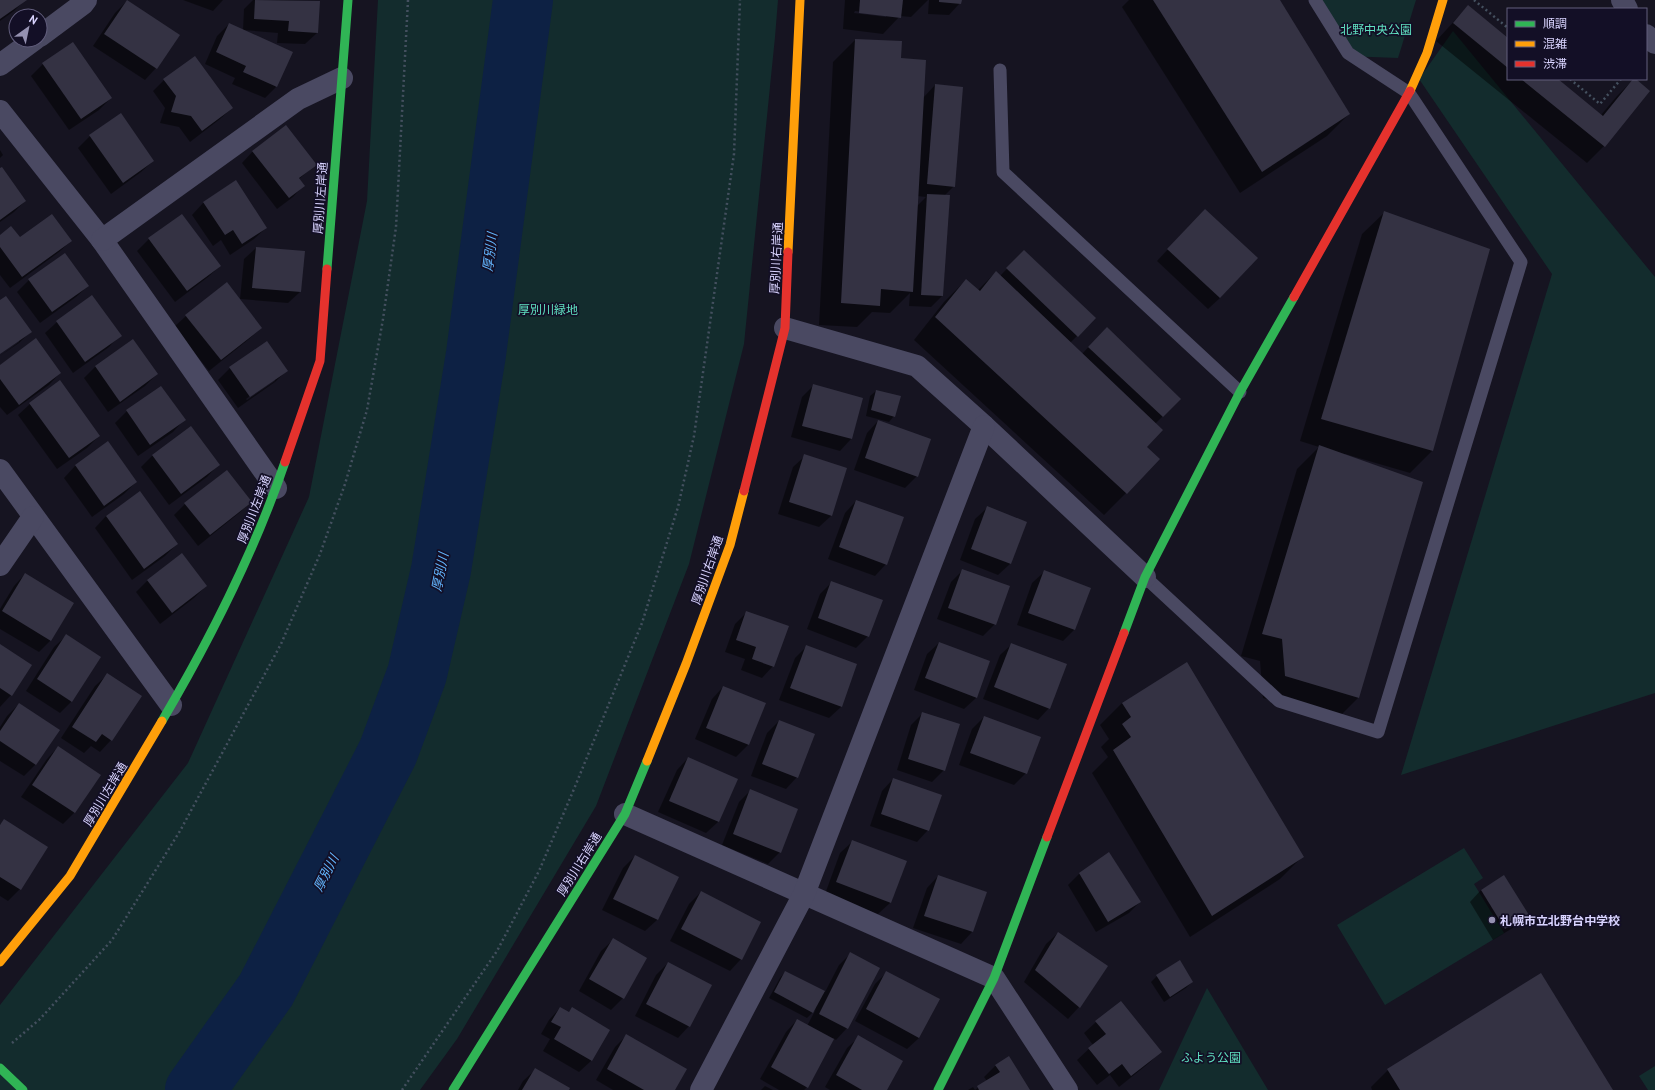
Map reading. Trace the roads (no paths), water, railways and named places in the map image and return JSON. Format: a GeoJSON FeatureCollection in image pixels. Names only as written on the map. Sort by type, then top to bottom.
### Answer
{"type":"FeatureCollection","features":[{"type":"Feature","properties":{"kind":"street"},"geometry":{"type":"LineString","coordinates":[[48,30],[83,4],[86,0]]}},
{"type":"Feature","properties":{"kind":"street","name":"厚別川左岸通"},"geometry":{"type":"LineString","coordinates":[[0,962],[70,876],[171,705],[207,641],[246,562],[276,488],[320,361],[348,0]]}},
{"type":"Feature","properties":{"kind":"street","name":"厚別川右岸通"},"geometry":{"type":"LineString","coordinates":[[453,1090],[625,814],[683,671],[730,545],[785,328],[800,0]]}},
{"type":"Feature","properties":{"kind":"street"},"geometry":{"type":"LineString","coordinates":[[938,1090],[994,978],[1145,577],[1240,392],[1409,93],[1427,54],[1443,0]]}},
{"type":"Feature","properties":{"kind":"street"},"geometry":{"type":"LineString","coordinates":[[1647,36],[1655,42]]}},
{"type":"Feature","properties":{"kind":"street"},"geometry":{"type":"LineString","coordinates":[[0,65],[23,48]]}},
{"type":"Feature","properties":{"kind":"street"},"geometry":{"type":"LineString","coordinates":[[102,240],[298,99],[342,78]]}},
{"type":"Feature","properties":{"kind":"street"},"geometry":{"type":"LineString","coordinates":[[0,111],[102,240],[276,488]]}},
{"type":"Feature","properties":{"kind":"street"},"geometry":{"type":"LineString","coordinates":[[785,328],[918,366],[1145,577]]}},
{"type":"Feature","properties":{"kind":"street"},"geometry":{"type":"LineString","coordinates":[[701,1090],[804,894],[984,426]]}},
{"type":"Feature","properties":{"kind":"street"},"geometry":{"type":"LineString","coordinates":[[0,470],[171,705]]}},
{"type":"Feature","properties":{"kind":"street"},"geometry":{"type":"LineString","coordinates":[[0,566],[33,516]]}},
{"type":"Feature","properties":{"kind":"street"},"geometry":{"type":"LineString","coordinates":[[625,814],[994,978],[1067,1090]]}},
{"type":"Feature","properties":{"kind":"street"},"geometry":{"type":"LineString","coordinates":[[2,1070],[23,1090]]}},
{"type":"Feature","properties":{"kind":"lane"},"geometry":{"type":"LineString","coordinates":[[1145,577],[1279,701],[1378,732],[1521,262],[1409,93],[1348,53],[1315,0]]}},
{"type":"Feature","properties":{"kind":"lane"},"geometry":{"type":"LineString","coordinates":[[1000,70],[1003,172],[1240,392]]}},
{"type":"Feature","properties":{"kind":"waterway","name":"厚別川"},"geometry":{"type":"LineString","coordinates":[[195,1090],[266,990],[388,752],[417,674],[441,570],[476,354],[523,0]]}},
{"type":"Feature","properties":{"kind":"place","name":"札幌市立北野台中学校"},"geometry":{"type":"Point","coordinates":[1492,920]}},
{"type":"Feature","properties":{"kind":"park label","name":"北野中央公園"},"geometry":{"type":"Point","coordinates":[1376,29]}},
{"type":"Feature","properties":{"kind":"park label","name":"厚別川緑地"},"geometry":{"type":"Point","coordinates":[548,309]}},
{"type":"Feature","properties":{"kind":"park label","name":"ふよう公園"},"geometry":{"type":"Point","coordinates":[1211,1057]}}]}
